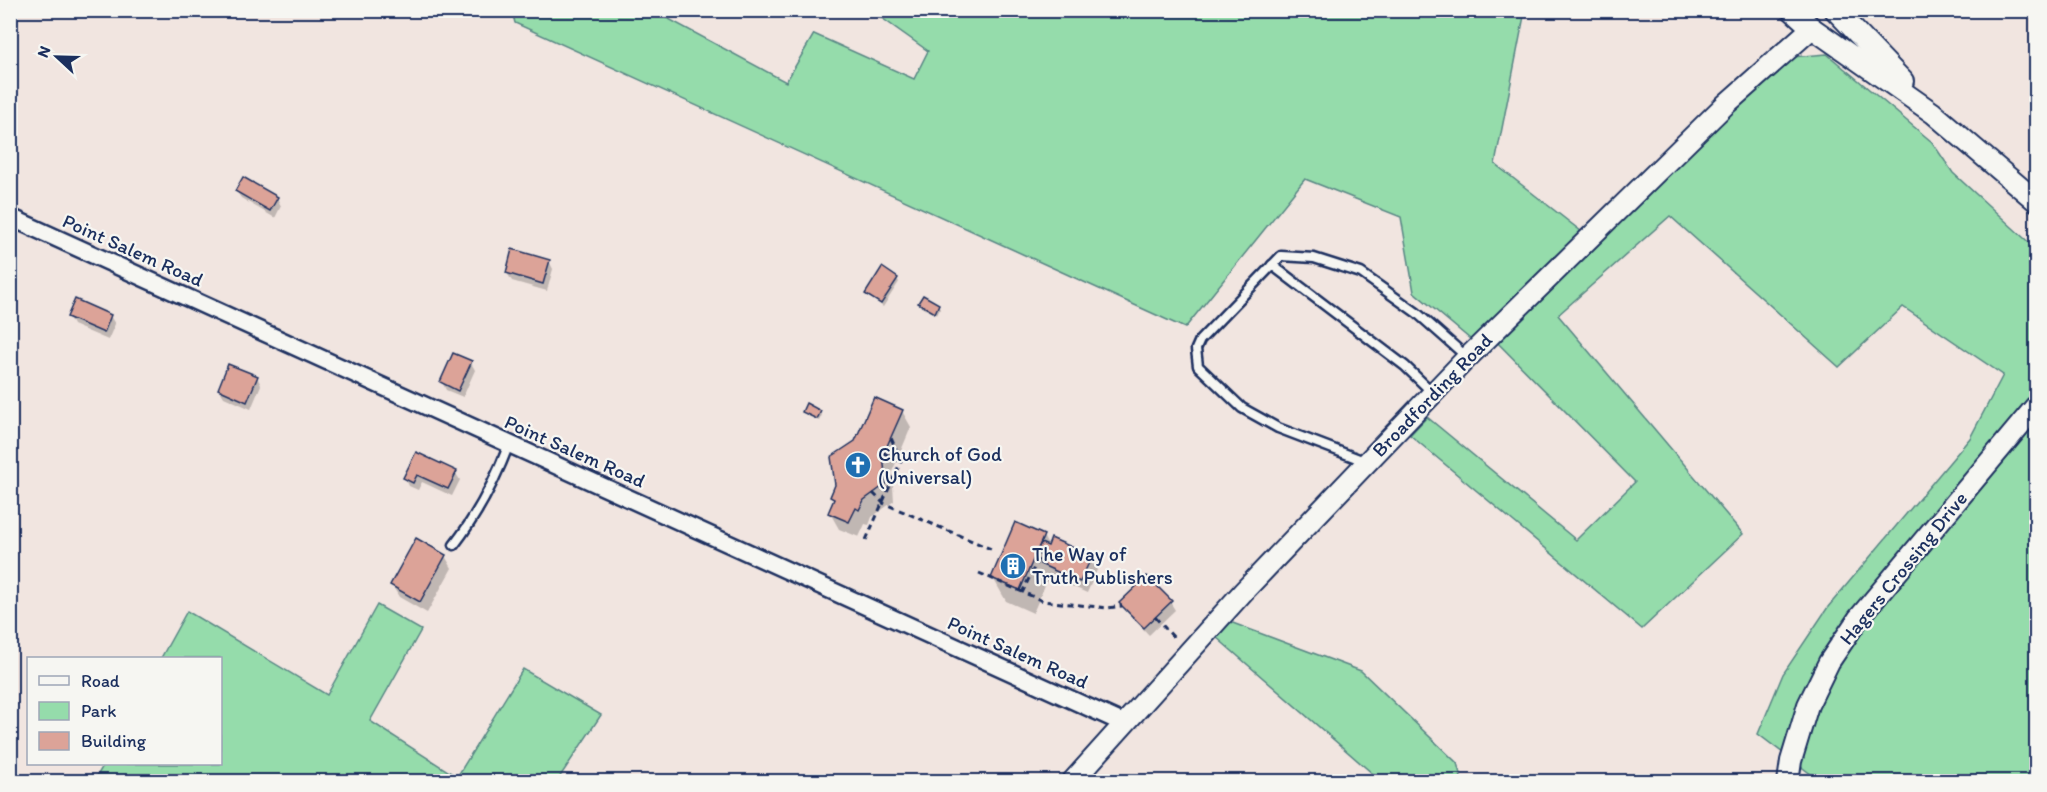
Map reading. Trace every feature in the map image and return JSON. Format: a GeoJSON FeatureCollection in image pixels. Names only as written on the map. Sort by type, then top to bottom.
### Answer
{"type":"FeatureCollection","features":[{"type":"Feature","properties":{"kind":"street"},"geometry":{"type":"LineString","coordinates":[[1792,10],[1812,28],[1934,113]]}},
{"type":"Feature","properties":{"kind":"street"},"geometry":{"type":"LineString","coordinates":[[1799,10],[1812,28],[1891,69]]}},
{"type":"Feature","properties":{"kind":"street"},"geometry":{"type":"LineString","coordinates":[[1836,11],[1934,113],[2037,201]]}},
{"type":"Feature","properties":{"kind":"street","name":"Broadfording Road"},"geometry":{"type":"LineString","coordinates":[[1072,782],[1123,723],[1433,393],[1725,105],[1812,28]]}},
{"type":"Feature","properties":{"kind":"street","name":"Point Salem Road"},"geometry":{"type":"LineString","coordinates":[[10,217],[1123,723]]}},
{"type":"Feature","properties":{"kind":"street","name":"Hagers Crossing Drive"},"geometry":{"type":"LineString","coordinates":[[1788,782],[1791,761],[1808,705],[1829,662],[1858,619],[2037,406]]}},
{"type":"Feature","properties":{"kind":"lane"},"geometry":{"type":"LineString","coordinates":[[1367,462],[1278,428],[1242,408],[1198,366],[1196,349],[1200,340],[1281,256],[1292,255],[1314,258],[1361,273],[1418,313],[1468,358]]}},
{"type":"Feature","properties":{"kind":"lane"},"geometry":{"type":"LineString","coordinates":[[1272,265],[1405,366],[1433,393]]}},
{"type":"Feature","properties":{"kind":"lane"},"geometry":{"type":"LineString","coordinates":[[454,545],[473,520],[492,488],[509,444]]}},
{"type":"Feature","properties":{"kind":"path"},"geometry":{"type":"LineString","coordinates":[[866,540],[901,461],[891,438]]}},
{"type":"Feature","properties":{"kind":"path"},"geometry":{"type":"LineString","coordinates":[[884,453],[901,461]]}},
{"type":"Feature","properties":{"kind":"path"},"geometry":{"type":"LineString","coordinates":[[873,494],[883,503],[991,549]]}},
{"type":"Feature","properties":{"kind":"path"},"geometry":{"type":"LineString","coordinates":[[1022,592],[1040,555]]}},
{"type":"Feature","properties":{"kind":"path"},"geometry":{"type":"LineString","coordinates":[[979,573],[1043,601],[1093,607],[1122,606]]}},
{"type":"Feature","properties":{"kind":"path"},"geometry":{"type":"LineString","coordinates":[[1155,617],[1188,653]]}},
{"type":"Feature","properties":{"kind":"green space"},"geometry":{"type":"Polygon","coordinates":[[[512,11],[654,11],[786,82],[814,34],[914,79],[928,51],[872,11],[1525,11],[1495,164],[1586,235],[1767,59],[1827,54],[1932,142],[1953,173],[2036,249],[2036,781],[1820,781],[1758,734],[1783,674],[1828,607],[1970,438],[2003,375],[1903,307],[1839,367],[1670,216],[1558,315],[1743,534],[1642,629],[1410,435],[1427,417],[1576,540],[1635,482],[1488,333],[1476,344],[1414,292],[1401,217],[1305,179],[1185,328],[515,23],[512,11]]]}},
{"type":"Feature","properties":{"kind":"green space"},"geometry":{"type":"Polygon","coordinates":[[[377,605],[421,630],[370,721],[457,777],[523,669],[601,715],[557,781],[94,781],[103,765],[222,765],[222,657],[162,657],[187,611],[327,695],[377,605]]]}},
{"type":"Feature","properties":{"kind":"green space"},"geometry":{"type":"Polygon","coordinates":[[[1230,622],[1361,671],[1457,763],[1462,781],[1381,781],[1216,637],[1230,622]]]}},
{"type":"Feature","properties":{"kind":"building"},"geometry":{"type":"Polygon","coordinates":[[[243,177],[278,197],[270,211],[235,191],[243,177]]]}},
{"type":"Feature","properties":{"kind":"building"},"geometry":{"type":"Polygon","coordinates":[[[512,249],[550,260],[543,284],[506,273],[512,249]]]}},
{"type":"Feature","properties":{"kind":"building"},"geometry":{"type":"Polygon","coordinates":[[[882,267],[898,278],[881,304],[865,294],[882,267]]]}},
{"type":"Feature","properties":{"kind":"building"},"geometry":{"type":"Polygon","coordinates":[[[923,295],[939,304],[935,313],[918,303],[923,295]]]}},
{"type":"Feature","properties":{"kind":"building"},"geometry":{"type":"Polygon","coordinates":[[[75,299],[111,315],[104,333],[67,317],[75,299]]]}},
{"type":"Feature","properties":{"kind":"building"},"geometry":{"type":"Polygon","coordinates":[[[453,353],[472,361],[458,391],[440,382],[453,353]]]}},
{"type":"Feature","properties":{"kind":"building"},"geometry":{"type":"Polygon","coordinates":[[[228,364],[258,376],[247,402],[218,389],[228,364]]]}},
{"type":"Feature","properties":{"kind":"building","name":"Church of God (Universal)"},"geometry":{"type":"Polygon","coordinates":[[[874,397],[903,410],[883,455],[886,484],[864,500],[859,510],[856,508],[849,522],[828,513],[834,499],[830,497],[835,485],[831,457],[855,441],[874,397]]]}},
{"type":"Feature","properties":{"kind":"building"},"geometry":{"type":"Polygon","coordinates":[[[806,403],[821,411],[817,419],[802,412],[806,403]]]}},
{"type":"Feature","properties":{"kind":"building"},"geometry":{"type":"Polygon","coordinates":[[[416,452],[457,471],[448,489],[417,475],[413,483],[403,478],[416,452]]]}},
{"type":"Feature","properties":{"kind":"building","name":"The Way of Truth Publishers"},"geometry":{"type":"Polygon","coordinates":[[[1015,522],[1044,535],[1020,590],[991,578],[1015,522]]]}},
{"type":"Feature","properties":{"kind":"building"},"geometry":{"type":"Polygon","coordinates":[[[416,538],[446,555],[420,602],[390,585],[416,538]]]}},
{"type":"Feature","properties":{"kind":"building"},"geometry":{"type":"Polygon","coordinates":[[[1051,538],[1092,556],[1080,582],[1040,564],[1043,556],[1036,553],[1041,543],[1048,546],[1051,538]]]}},
{"type":"Feature","properties":{"kind":"building"},"geometry":{"type":"Polygon","coordinates":[[[1147,576],[1172,601],[1144,628],[1119,603],[1147,576]]]}},
{"type":"Feature","properties":{"kind":"place","name":"Church of God (Universal)"},"geometry":{"type":"Point","coordinates":[858,465]}},
{"type":"Feature","properties":{"kind":"place","name":"The Way of Truth Publishers"},"geometry":{"type":"Point","coordinates":[1013,566]}}]}
